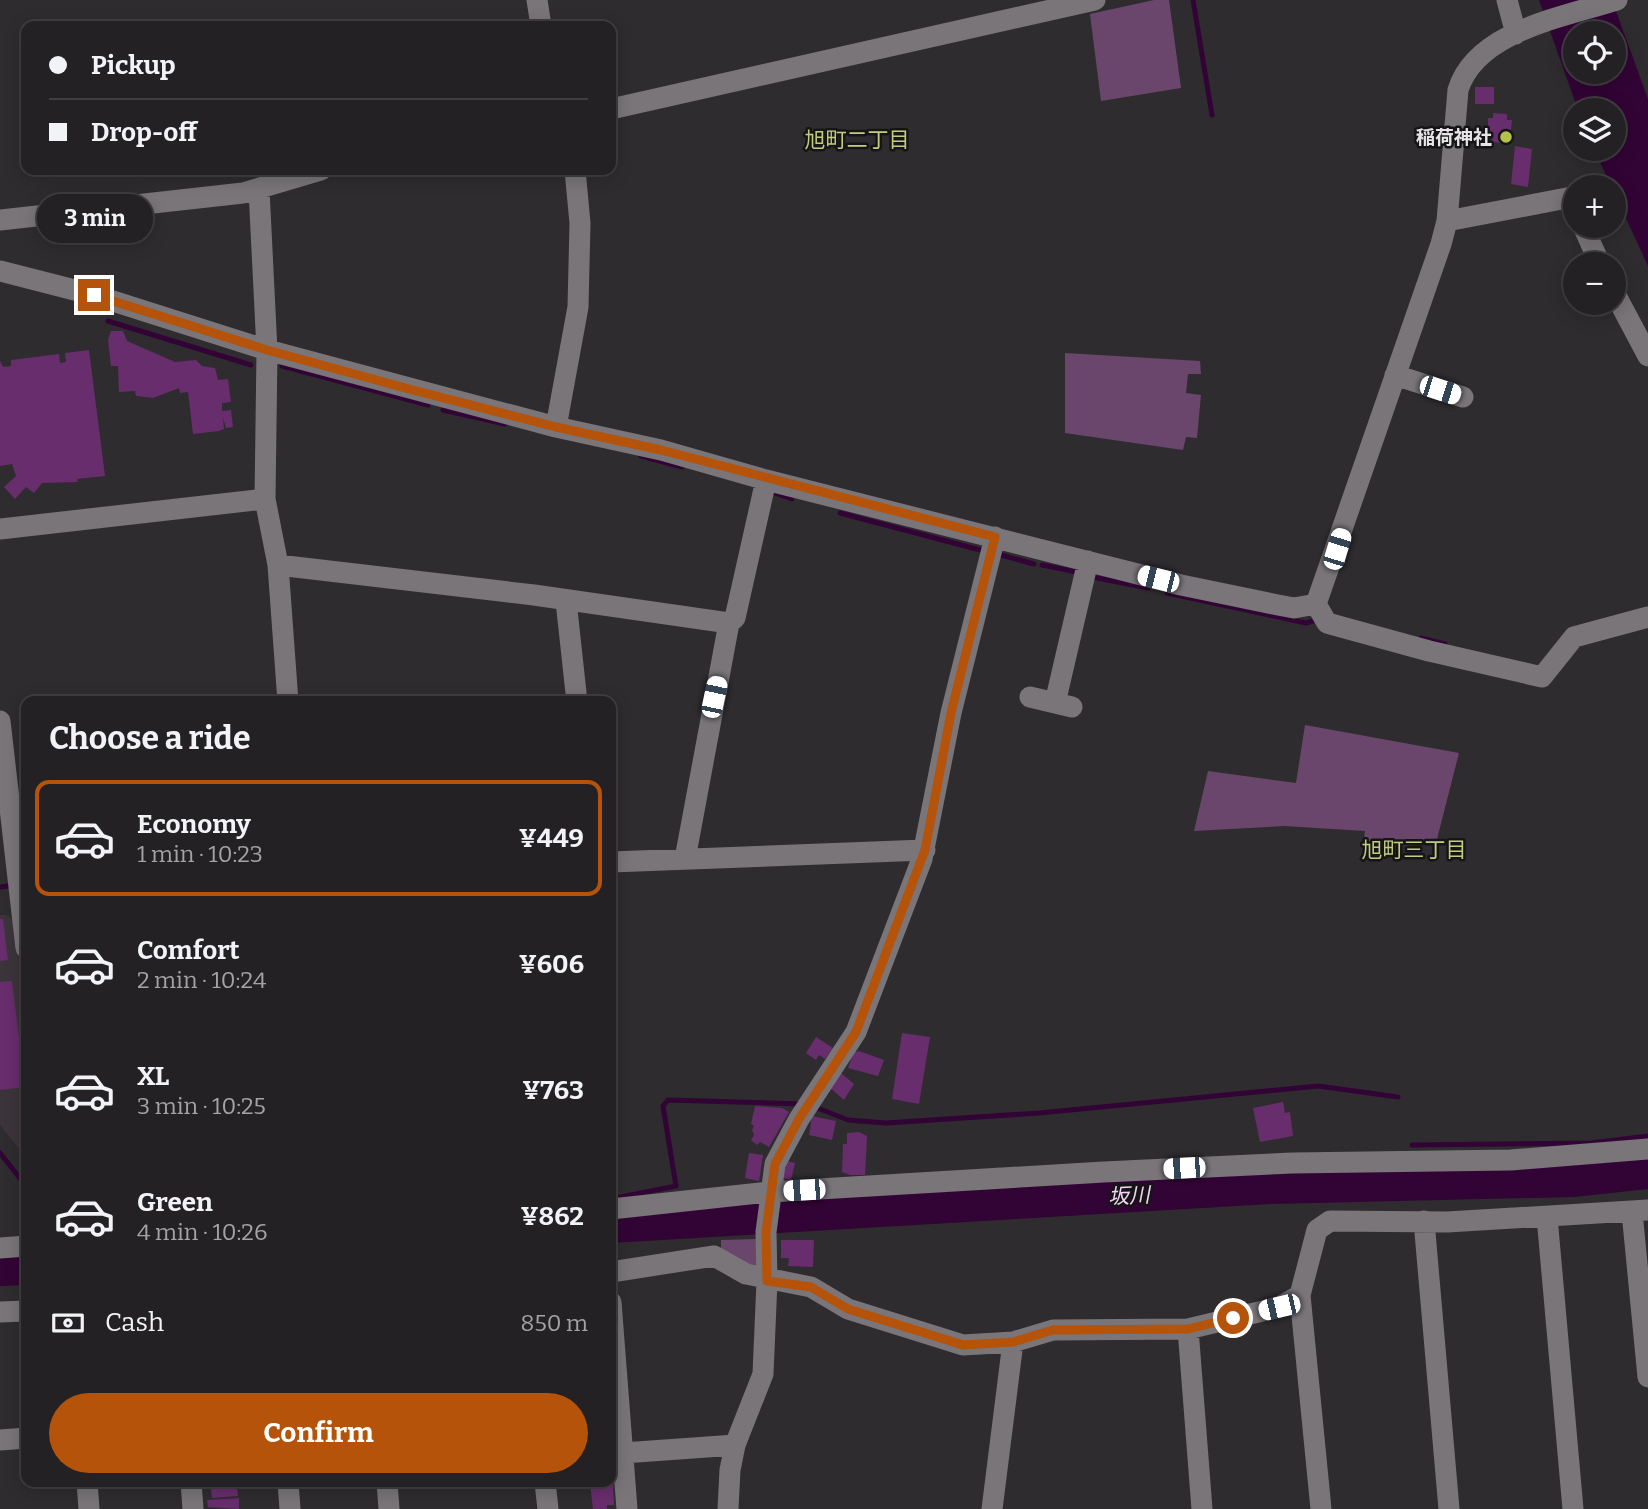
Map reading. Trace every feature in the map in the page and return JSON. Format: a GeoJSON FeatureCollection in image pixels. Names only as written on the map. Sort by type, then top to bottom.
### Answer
{"type":"FeatureCollection","features":[{"type":"Feature","properties":{"kind":"street"},"geometry":{"type":"LineString","coordinates":[[537,0],[540,21]]}},
{"type":"Feature","properties":{"kind":"street"},"geometry":{"type":"LineString","coordinates":[[616,108],[1095,0]]}},
{"type":"Feature","properties":{"kind":"street"},"geometry":{"type":"LineString","coordinates":[[1507,0],[1520,32]]}},
{"type":"Feature","properties":{"kind":"street"},"geometry":{"type":"LineString","coordinates":[[1316,604],[1447,221],[1458,90],[1463,75],[1480,53],[1520,32],[1617,0]]}},
{"type":"Feature","properties":{"kind":"street"},"geometry":{"type":"LineString","coordinates":[[0,220],[258,190],[305,175]]}},
{"type":"Feature","properties":{"kind":"street"},"geometry":{"type":"LineString","coordinates":[[556,427],[578,307],[580,223],[575,175]]}},
{"type":"Feature","properties":{"kind":"street"},"geometry":{"type":"LineString","coordinates":[[258,190],[267,350],[265,499],[278,565],[288,696]]}},
{"type":"Feature","properties":{"kind":"street"},"geometry":{"type":"LineString","coordinates":[[1447,221],[1563,199]]}},
{"type":"Feature","properties":{"kind":"street"},"geometry":{"type":"LineString","coordinates":[[0,271],[94,295],[267,350],[556,427],[661,450],[766,480],[1278,606],[1316,604]]}},
{"type":"Feature","properties":{"kind":"street"},"geometry":{"type":"LineString","coordinates":[[1626,315],[1648,356]]}},
{"type":"Feature","properties":{"kind":"street"},"geometry":{"type":"LineString","coordinates":[[1395,375],[1463,397]]}},
{"type":"Feature","properties":{"kind":"street"},"geometry":{"type":"LineString","coordinates":[[685,859],[729,623],[735,618],[766,480]]}},
{"type":"Feature","properties":{"kind":"street"},"geometry":{"type":"LineString","coordinates":[[0,529],[265,499]]}},
{"type":"Feature","properties":{"kind":"street"},"geometry":{"type":"LineString","coordinates":[[728,1509],[730,1470],[736,1444],[763,1374],[766,1232],[775,1164],[799,1119],[856,1032],[925,850],[951,713],[995,537]]}},
{"type":"Feature","properties":{"kind":"street"},"geometry":{"type":"LineString","coordinates":[[1030,697],[1064,705],[1088,561]]}},
{"type":"Feature","properties":{"kind":"street"},"geometry":{"type":"LineString","coordinates":[[278,565],[729,623]]}},
{"type":"Feature","properties":{"kind":"street"},"geometry":{"type":"LineString","coordinates":[[566,601],[577,696]]}},
{"type":"Feature","properties":{"kind":"street"},"geometry":{"type":"LineString","coordinates":[[1316,604],[1327,622],[1362,634],[1542,677],[1574,637],[1648,617]]}},
{"type":"Feature","properties":{"kind":"street"},"geometry":{"type":"LineString","coordinates":[[0,721],[16,902],[21,925]]}},
{"type":"Feature","properties":{"kind":"street"},"geometry":{"type":"LineString","coordinates":[[616,862],[925,850]]}},
{"type":"Feature","properties":{"kind":"street"},"geometry":{"type":"LineString","coordinates":[[616,1209],[769,1194],[1292,1163],[1511,1160],[1648,1149]]}},
{"type":"Feature","properties":{"kind":"street"},"geometry":{"type":"LineString","coordinates":[[1321,1509],[1300,1295],[1317,1230],[1329,1221],[1424,1221],[1640,1211],[1648,1377]]}},
{"type":"Feature","properties":{"kind":"street"},"geometry":{"type":"LineString","coordinates":[[1547,1217],[1573,1509]]}},
{"type":"Feature","properties":{"kind":"street"},"geometry":{"type":"LineString","coordinates":[[1424,1221],[1449,1509]]}},
{"type":"Feature","properties":{"kind":"street"},"geometry":{"type":"LineString","coordinates":[[0,1248],[21,1246]]}},
{"type":"Feature","properties":{"kind":"street"},"geometry":{"type":"LineString","coordinates":[[616,1271],[713,1255],[746,1274],[767,1281],[811,1287],[848,1309],[963,1345],[1013,1342],[1053,1330],[1188,1329],[1279,1307],[1300,1295]]}},
{"type":"Feature","properties":{"kind":"street"},"geometry":{"type":"LineString","coordinates":[[0,1312],[21,1311]]}},
{"type":"Feature","properties":{"kind":"street"},"geometry":{"type":"LineString","coordinates":[[1188,1329],[1202,1509]]}},
{"type":"Feature","properties":{"kind":"street"},"geometry":{"type":"LineString","coordinates":[[992,1509],[1013,1342]]}},
{"type":"Feature","properties":{"kind":"street"},"geometry":{"type":"LineString","coordinates":[[616,1365],[627,1509]]}},
{"type":"Feature","properties":{"kind":"street"},"geometry":{"type":"LineString","coordinates":[[0,1440],[21,1438]]}},
{"type":"Feature","properties":{"kind":"street"},"geometry":{"type":"LineString","coordinates":[[623,1453],[736,1444]]}},
{"type":"Feature","properties":{"kind":"street"},"geometry":{"type":"LineString","coordinates":[[87,1487],[89,1509]]}},
{"type":"Feature","properties":{"kind":"street"},"geometry":{"type":"LineString","coordinates":[[191,1487],[193,1509]]}},
{"type":"Feature","properties":{"kind":"street"},"geometry":{"type":"LineString","coordinates":[[288,1487],[290,1509]]}},
{"type":"Feature","properties":{"kind":"street"},"geometry":{"type":"LineString","coordinates":[[387,1487],[389,1509]]}},
{"type":"Feature","properties":{"kind":"street"},"geometry":{"type":"LineString","coordinates":[[546,1487],[548,1509]]}},
{"type":"Feature","properties":{"kind":"shaded area"},"geometry":{"type":"Polygon","coordinates":[[[1154,0],[1169,0],[1181,88],[1101,101],[1090,14],[1154,0]]]}},
{"type":"Feature","properties":{"kind":"shaded area"},"geometry":{"type":"Polygon","coordinates":[[[1539,0],[1612,0],[1620,21],[1563,21],[1563,68],[1539,0]]]}},
{"type":"Feature","properties":{"kind":"shaded area"},"geometry":{"type":"Polygon","coordinates":[[[1626,38],[1648,99],[1648,266],[1626,218],[1626,175],[1606,175],[1600,161],[1626,161],[1626,98],[1574,98],[1569,84],[1626,84],[1626,38]]]}},
{"type":"Feature","properties":{"kind":"shaded area"},"geometry":{"type":"Polygon","coordinates":[[[1065,353],[1200,361],[1201,374],[1188,374],[1186,393],[1201,395],[1197,438],[1186,437],[1183,450],[1065,433],[1065,353]]]}},
{"type":"Feature","properties":{"kind":"shaded area"},"geometry":{"type":"Polygon","coordinates":[[[1305,725],[1459,753],[1436,843],[1363,850],[1365,831],[1284,826],[1194,831],[1208,771],[1296,783],[1305,725]]]}},
{"type":"Feature","properties":{"kind":"shaded area"},"geometry":{"type":"Polygon","coordinates":[[[0,915],[6,915],[14,920],[21,978],[21,1151],[0,1125],[0,915]]]}},
{"type":"Feature","properties":{"kind":"shaded area"},"geometry":{"type":"Polygon","coordinates":[[[758,1239],[759,1265],[752,1268],[721,1250],[721,1240],[758,1239]]]}},
{"type":"Feature","properties":{"kind":"building"},"geometry":{"type":"Polygon","coordinates":[[[1475,87],[1494,87],[1494,104],[1475,104],[1475,87]]]}},
{"type":"Feature","properties":{"kind":"building"},"geometry":{"type":"Polygon","coordinates":[[[1493,113],[1507,114],[1507,120],[1512,120],[1510,138],[1504,138],[1504,143],[1491,142],[1493,137],[1488,135],[1488,118],[1493,118],[1493,113]]]}},
{"type":"Feature","properties":{"kind":"building"},"geometry":{"type":"Polygon","coordinates":[[[1515,146],[1532,149],[1528,187],[1511,184],[1515,146]]]}},
{"type":"Feature","properties":{"kind":"building"},"geometry":{"type":"Polygon","coordinates":[[[111,331],[123,331],[127,341],[175,362],[196,360],[202,366],[215,368],[218,380],[228,379],[231,402],[222,403],[222,411],[231,410],[233,427],[226,428],[223,418],[224,429],[193,434],[188,392],[180,393],[179,388],[153,398],[136,396],[135,391],[119,392],[118,366],[111,366],[108,340],[111,331]]]}},
{"type":"Feature","properties":{"kind":"building"},"geometry":{"type":"Polygon","coordinates":[[[89,350],[105,476],[77,479],[78,482],[42,483],[34,493],[26,487],[15,499],[4,487],[16,476],[12,464],[0,466],[0,361],[3,367],[11,366],[11,360],[59,354],[60,363],[66,362],[65,353],[89,350]]]}},
{"type":"Feature","properties":{"kind":"building"},"geometry":{"type":"Polygon","coordinates":[[[0,919],[3,919],[8,960],[0,961],[0,919]]]}},
{"type":"Feature","properties":{"kind":"building"},"geometry":{"type":"Polygon","coordinates":[[[12,981],[21,1054],[21,1087],[0,1090],[0,982],[12,981]]]}},
{"type":"Feature","properties":{"kind":"building"},"geometry":{"type":"Polygon","coordinates":[[[902,1033],[930,1037],[919,1104],[892,1099],[902,1033]]]}},
{"type":"Feature","properties":{"kind":"building"},"geometry":{"type":"Polygon","coordinates":[[[816,1037],[833,1048],[825,1059],[819,1055],[816,1060],[806,1053],[816,1037]]]}},
{"type":"Feature","properties":{"kind":"building"},"geometry":{"type":"Polygon","coordinates":[[[859,1051],[884,1060],[878,1076],[848,1068],[854,1052],[859,1051]]]}},
{"type":"Feature","properties":{"kind":"building"},"geometry":{"type":"Polygon","coordinates":[[[841,1073],[854,1084],[844,1100],[829,1087],[841,1073]]]}},
{"type":"Feature","properties":{"kind":"building"},"geometry":{"type":"Polygon","coordinates":[[[1283,1102],[1285,1113],[1290,1112],[1293,1136],[1260,1142],[1253,1108],[1283,1102]]]}},
{"type":"Feature","properties":{"kind":"building"},"geometry":{"type":"Polygon","coordinates":[[[755,1106],[782,1108],[789,1112],[769,1147],[760,1142],[757,1145],[751,1140],[754,1135],[754,1126],[751,1124],[755,1106]]]}},
{"type":"Feature","properties":{"kind":"building"},"geometry":{"type":"Polygon","coordinates":[[[812,1116],[836,1121],[832,1140],[809,1135],[812,1116]]]}},
{"type":"Feature","properties":{"kind":"building"},"geometry":{"type":"Polygon","coordinates":[[[859,1132],[867,1136],[865,1175],[850,1175],[842,1172],[843,1144],[847,1144],[847,1133],[859,1132]]]}},
{"type":"Feature","properties":{"kind":"building"},"geometry":{"type":"Polygon","coordinates":[[[749,1153],[763,1155],[759,1181],[745,1178],[749,1153]]]}},
{"type":"Feature","properties":{"kind":"building"},"geometry":{"type":"Polygon","coordinates":[[[786,1161],[795,1163],[791,1180],[782,1178],[786,1161]]]}},
{"type":"Feature","properties":{"kind":"building"},"geometry":{"type":"Polygon","coordinates":[[[781,1240],[814,1240],[813,1267],[788,1266],[789,1258],[781,1258],[781,1240]]]}},
{"type":"Feature","properties":{"kind":"building"},"geometry":{"type":"Polygon","coordinates":[[[211,1487],[237,1487],[238,1496],[212,1498],[211,1487]]]}},
{"type":"Feature","properties":{"kind":"building"},"geometry":{"type":"Polygon","coordinates":[[[590,1487],[613,1487],[614,1505],[607,1505],[607,1509],[593,1509],[590,1487]]]}},
{"type":"Feature","properties":{"kind":"building"},"geometry":{"type":"Polygon","coordinates":[[[239,1498],[239,1509],[208,1507],[207,1500],[239,1498]]]}},
{"type":"Feature","properties":{"kind":"waterway"},"geometry":{"type":"LineString","coordinates":[[1193,0],[1212,115]]}},
{"type":"Feature","properties":{"kind":"waterway"},"geometry":{"type":"LineString","coordinates":[[108,321],[251,365]]}},
{"type":"Feature","properties":{"kind":"waterway"},"geometry":{"type":"LineString","coordinates":[[282,366],[428,405]]}},
{"type":"Feature","properties":{"kind":"waterway"},"geometry":{"type":"LineString","coordinates":[[443,410],[505,424]]}},
{"type":"Feature","properties":{"kind":"waterway"},"geometry":{"type":"LineString","coordinates":[[641,456],[682,467]]}},
{"type":"Feature","properties":{"kind":"waterway"},"geometry":{"type":"LineString","coordinates":[[772,492],[792,499]]}},
{"type":"Feature","properties":{"kind":"waterway"},"geometry":{"type":"LineString","coordinates":[[840,513],[980,550]]}},
{"type":"Feature","properties":{"kind":"waterway"},"geometry":{"type":"LineString","coordinates":[[1001,555],[1034,564]]}},
{"type":"Feature","properties":{"kind":"waterway"},"geometry":{"type":"LineString","coordinates":[[1042,565],[1077,572]]}},
{"type":"Feature","properties":{"kind":"waterway"},"geometry":{"type":"LineString","coordinates":[[1092,577],[1148,588]]}},
{"type":"Feature","properties":{"kind":"waterway"},"geometry":{"type":"LineString","coordinates":[[1167,593],[1306,623],[1320,619]]}},
{"type":"Feature","properties":{"kind":"waterway"},"geometry":{"type":"LineString","coordinates":[[1421,638],[1445,644]]}},
{"type":"Feature","properties":{"kind":"waterway"},"geometry":{"type":"LineString","coordinates":[[0,887],[8,886]]}},
{"type":"Feature","properties":{"kind":"waterway"},"geometry":{"type":"LineString","coordinates":[[815,1107],[848,1120],[886,1123],[1039,1113],[1318,1086],[1398,1097]]}},
{"type":"Feature","properties":{"kind":"waterway"},"geometry":{"type":"LineString","coordinates":[[616,1198],[676,1186],[663,1106],[668,1100],[802,1104]]}},
{"type":"Feature","properties":{"kind":"waterway"},"geometry":{"type":"LineString","coordinates":[[1412,1145],[1591,1143],[1648,1136]]}},
{"type":"Feature","properties":{"kind":"waterway"},"geometry":{"type":"LineString","coordinates":[[0,1153],[21,1180]]}},
{"type":"Feature","properties":{"kind":"waterway","name":"坂川"},"geometry":{"type":"LineString","coordinates":[[616,1227],[1270,1188],[1573,1181],[1648,1173]]}},
{"type":"Feature","properties":{"kind":"waterway","name":"坂川"},"geometry":{"type":"LineString","coordinates":[[0,1270],[21,1269]]}},
{"type":"Feature","properties":{"kind":"place","name":"稲荷神社"},"geometry":{"type":"Point","coordinates":[1506,137]}},
{"type":"Feature","properties":{"kind":"district","name":"旭町二丁目"},"geometry":{"type":"Point","coordinates":[857,140]}},
{"type":"Feature","properties":{"kind":"district","name":"旭町三丁目"},"geometry":{"type":"Point","coordinates":[1414,850]}},
{"type":"Feature","properties":{"kind":"route"},"geometry":{"type":"LineString","coordinates":[[94,295],[267,350],[409,389],[556,427],[661,450],[766,480],[995,537],[951,713],[925,850],[856,1032],[799,1119],[775,1164],[769,1192],[766,1232],[767,1281],[811,1287],[848,1309],[930,1332],[963,1345],[1013,1342],[1053,1330],[1142,1327],[1188,1329],[1233,1318]]}}]}
